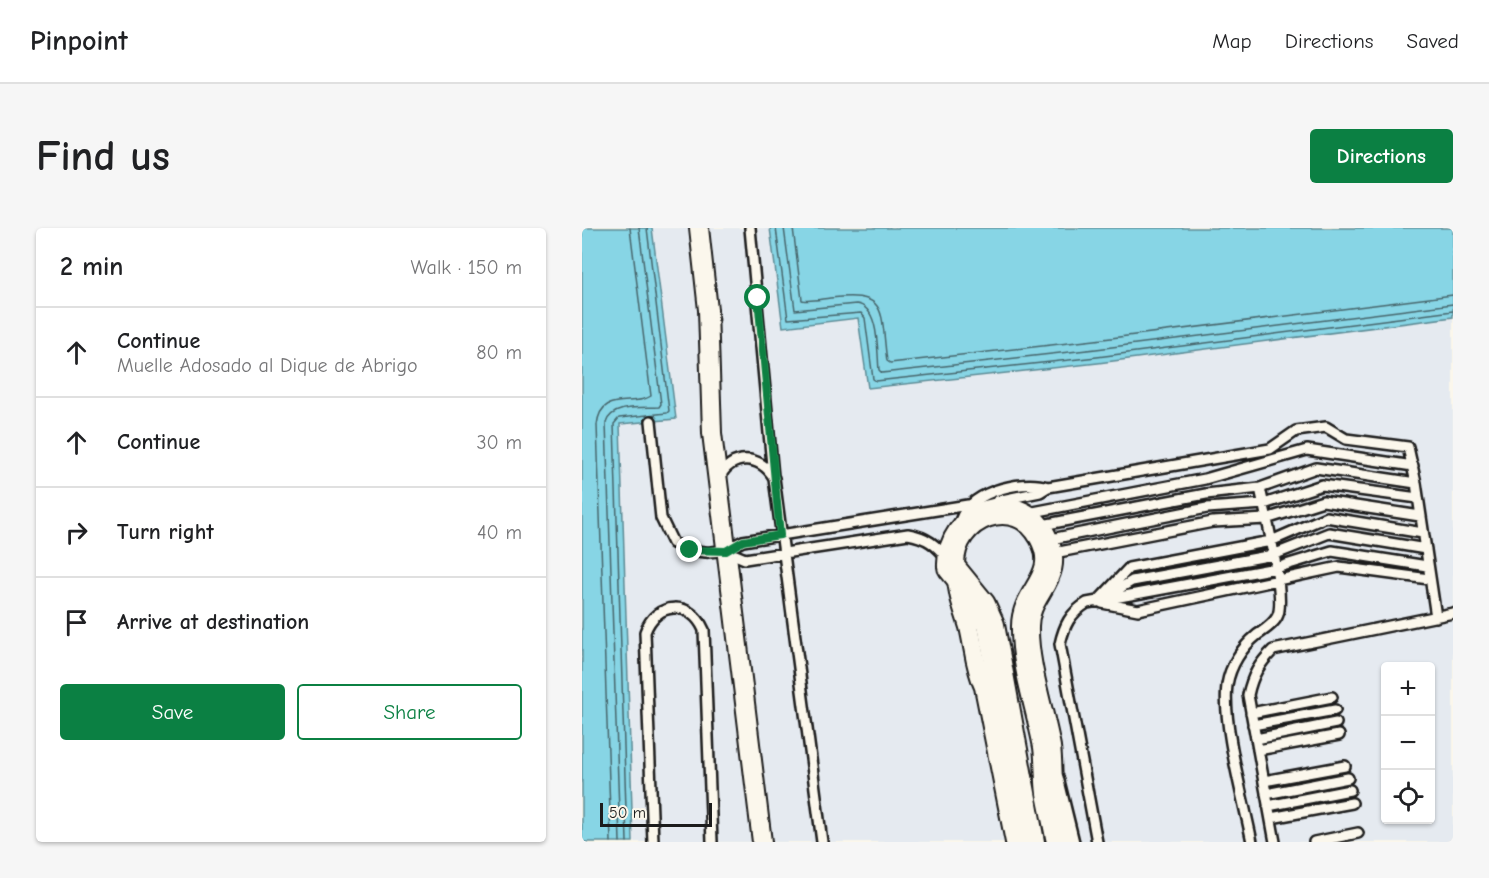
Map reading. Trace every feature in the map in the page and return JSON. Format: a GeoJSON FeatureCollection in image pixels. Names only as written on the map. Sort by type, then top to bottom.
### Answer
{"type":"FeatureCollection","features":[{"type":"Feature","properties":{"kind":"street"},"geometry":{"type":"LineString","coordinates":[[699,228],[708,310],[709,391],[718,486],[762,842]]}},
{"type":"Feature","properties":{"kind":"street"},"geometry":{"type":"LineString","coordinates":[[1015,842],[984,687],[977,673],[954,569],[958,532],[986,509],[1037,534],[1047,574],[1030,602],[1024,628],[1047,750],[1050,791],[1060,842]]}},
{"type":"Feature","properties":{"kind":"street"},"geometry":{"type":"LineString","coordinates":[[954,569],[982,605],[991,625],[1031,842]]}},
{"type":"Feature","properties":{"kind":"street"},"geometry":{"type":"LineString","coordinates":[[977,673],[975,688],[1005,842]]}},
{"type":"Feature","properties":{"kind":"lane"},"geometry":{"type":"LineString","coordinates":[[750,228],[782,553],[822,842]]}},
{"type":"Feature","properties":{"kind":"lane"},"geometry":{"type":"LineString","coordinates":[[651,421],[661,518],[673,543],[690,550],[726,551],[745,559],[908,534],[921,536],[933,542],[954,569]]}},
{"type":"Feature","properties":{"kind":"lane"},"geometry":{"type":"LineString","coordinates":[[968,505],[986,509],[1040,492],[1048,487],[1270,448],[1296,431],[1326,427],[1346,439],[1408,447],[1416,483],[1436,616]]}},
{"type":"Feature","properties":{"kind":"lane"},"geometry":{"type":"LineString","coordinates":[[1037,534],[1205,479],[1307,450],[1413,466]]}},
{"type":"Feature","properties":{"kind":"lane"},"geometry":{"type":"LineString","coordinates":[[718,486],[725,468],[742,459],[761,463],[774,478]]}},
{"type":"Feature","properties":{"kind":"lane"},"geometry":{"type":"LineString","coordinates":[[1037,534],[1206,494],[1260,488],[1316,468],[1416,483]]}},
{"type":"Feature","properties":{"kind":"lane"},"geometry":{"type":"LineString","coordinates":[[726,551],[743,541],[968,505],[994,491],[1037,483],[1048,487]]}},
{"type":"Feature","properties":{"kind":"lane"},"geometry":{"type":"LineString","coordinates":[[1037,534],[1207,508],[1264,504],[1322,485],[1418,498]]}},
{"type":"Feature","properties":{"kind":"lane"},"geometry":{"type":"LineString","coordinates":[[1252,842],[1229,723],[1227,686],[1231,670],[1246,645],[1278,616],[1281,603],[1260,488]]}},
{"type":"Feature","properties":{"kind":"lane"},"geometry":{"type":"LineString","coordinates":[[1037,534],[1266,519],[1323,501],[1420,516]]}},
{"type":"Feature","properties":{"kind":"lane"},"geometry":{"type":"LineString","coordinates":[[958,532],[960,518],[968,505]]}},
{"type":"Feature","properties":{"kind":"lane"},"geometry":{"type":"LineString","coordinates":[[1097,602],[1129,568],[1270,542],[1326,517],[1423,533]]}},
{"type":"Feature","properties":{"kind":"lane"},"geometry":{"type":"LineString","coordinates":[[1097,602],[1132,581],[1273,555],[1329,533],[1426,549]]}},
{"type":"Feature","properties":{"kind":"lane"},"geometry":{"type":"LineString","coordinates":[[1097,842],[1060,644],[1063,630],[1071,616],[1087,603],[1276,568],[1332,551],[1427,566]]}},
{"type":"Feature","properties":{"kind":"lane"},"geometry":{"type":"LineString","coordinates":[[1097,602],[1138,610],[1340,567],[1429,579]]}},
{"type":"Feature","properties":{"kind":"lane"},"geometry":{"type":"LineString","coordinates":[[653,842],[645,632],[655,615],[674,607],[693,613],[704,630],[712,842]]}},
{"type":"Feature","properties":{"kind":"lane"},"geometry":{"type":"LineString","coordinates":[[1275,842],[1248,695],[1252,678],[1260,663],[1273,650],[1453,613]]}},
{"type":"Feature","properties":{"kind":"lane"},"geometry":{"type":"LineString","coordinates":[[1251,713],[1332,697]]}},
{"type":"Feature","properties":{"kind":"lane"},"geometry":{"type":"LineString","coordinates":[[1253,725],[1335,710]]}},
{"type":"Feature","properties":{"kind":"lane"},"geometry":{"type":"LineString","coordinates":[[1256,739],[1336,723]]}},
{"type":"Feature","properties":{"kind":"lane"},"geometry":{"type":"LineString","coordinates":[[1258,750],[1339,735]]}},
{"type":"Feature","properties":{"kind":"lane"},"geometry":{"type":"LineString","coordinates":[[1047,750],[1062,788],[1074,842]]}},
{"type":"Feature","properties":{"kind":"lane"},"geometry":{"type":"LineString","coordinates":[[1264,781],[1345,766]]}},
{"type":"Feature","properties":{"kind":"lane"},"geometry":{"type":"LineString","coordinates":[[1266,794],[1348,778]]}},
{"type":"Feature","properties":{"kind":"lane"},"geometry":{"type":"LineString","coordinates":[[1268,806],[1350,790]]}},
{"type":"Feature","properties":{"kind":"lane"},"geometry":{"type":"LineString","coordinates":[[1270,818],[1353,803]]}},
{"type":"Feature","properties":{"kind":"lane"},"geometry":{"type":"LineString","coordinates":[[1314,842],[1358,833]]}},
{"type":"Feature","properties":{"kind":"shaded area"},"geometry":{"type":"Polygon","coordinates":[[[652,228],[770,228],[783,327],[858,317],[868,388],[1453,315],[1453,842],[633,842],[620,424],[676,418],[652,228]]]}},
{"type":"Feature","properties":{"kind":"water"},"geometry":{"type":"Polygon","coordinates":[[[582,228],[652,228],[676,419],[620,424],[633,842],[582,842],[582,228]]]}},
{"type":"Feature","properties":{"kind":"water"},"geometry":{"type":"Polygon","coordinates":[[[770,228],[1453,228],[1453,317],[1098,363],[868,388],[858,318],[783,327],[770,228]]]}},
{"type":"Feature","properties":{"kind":"route"},"geometry":{"type":"LineString","coordinates":[[690,550],[708,553],[726,551],[743,541],[780,535],[758,298]]}}]}
